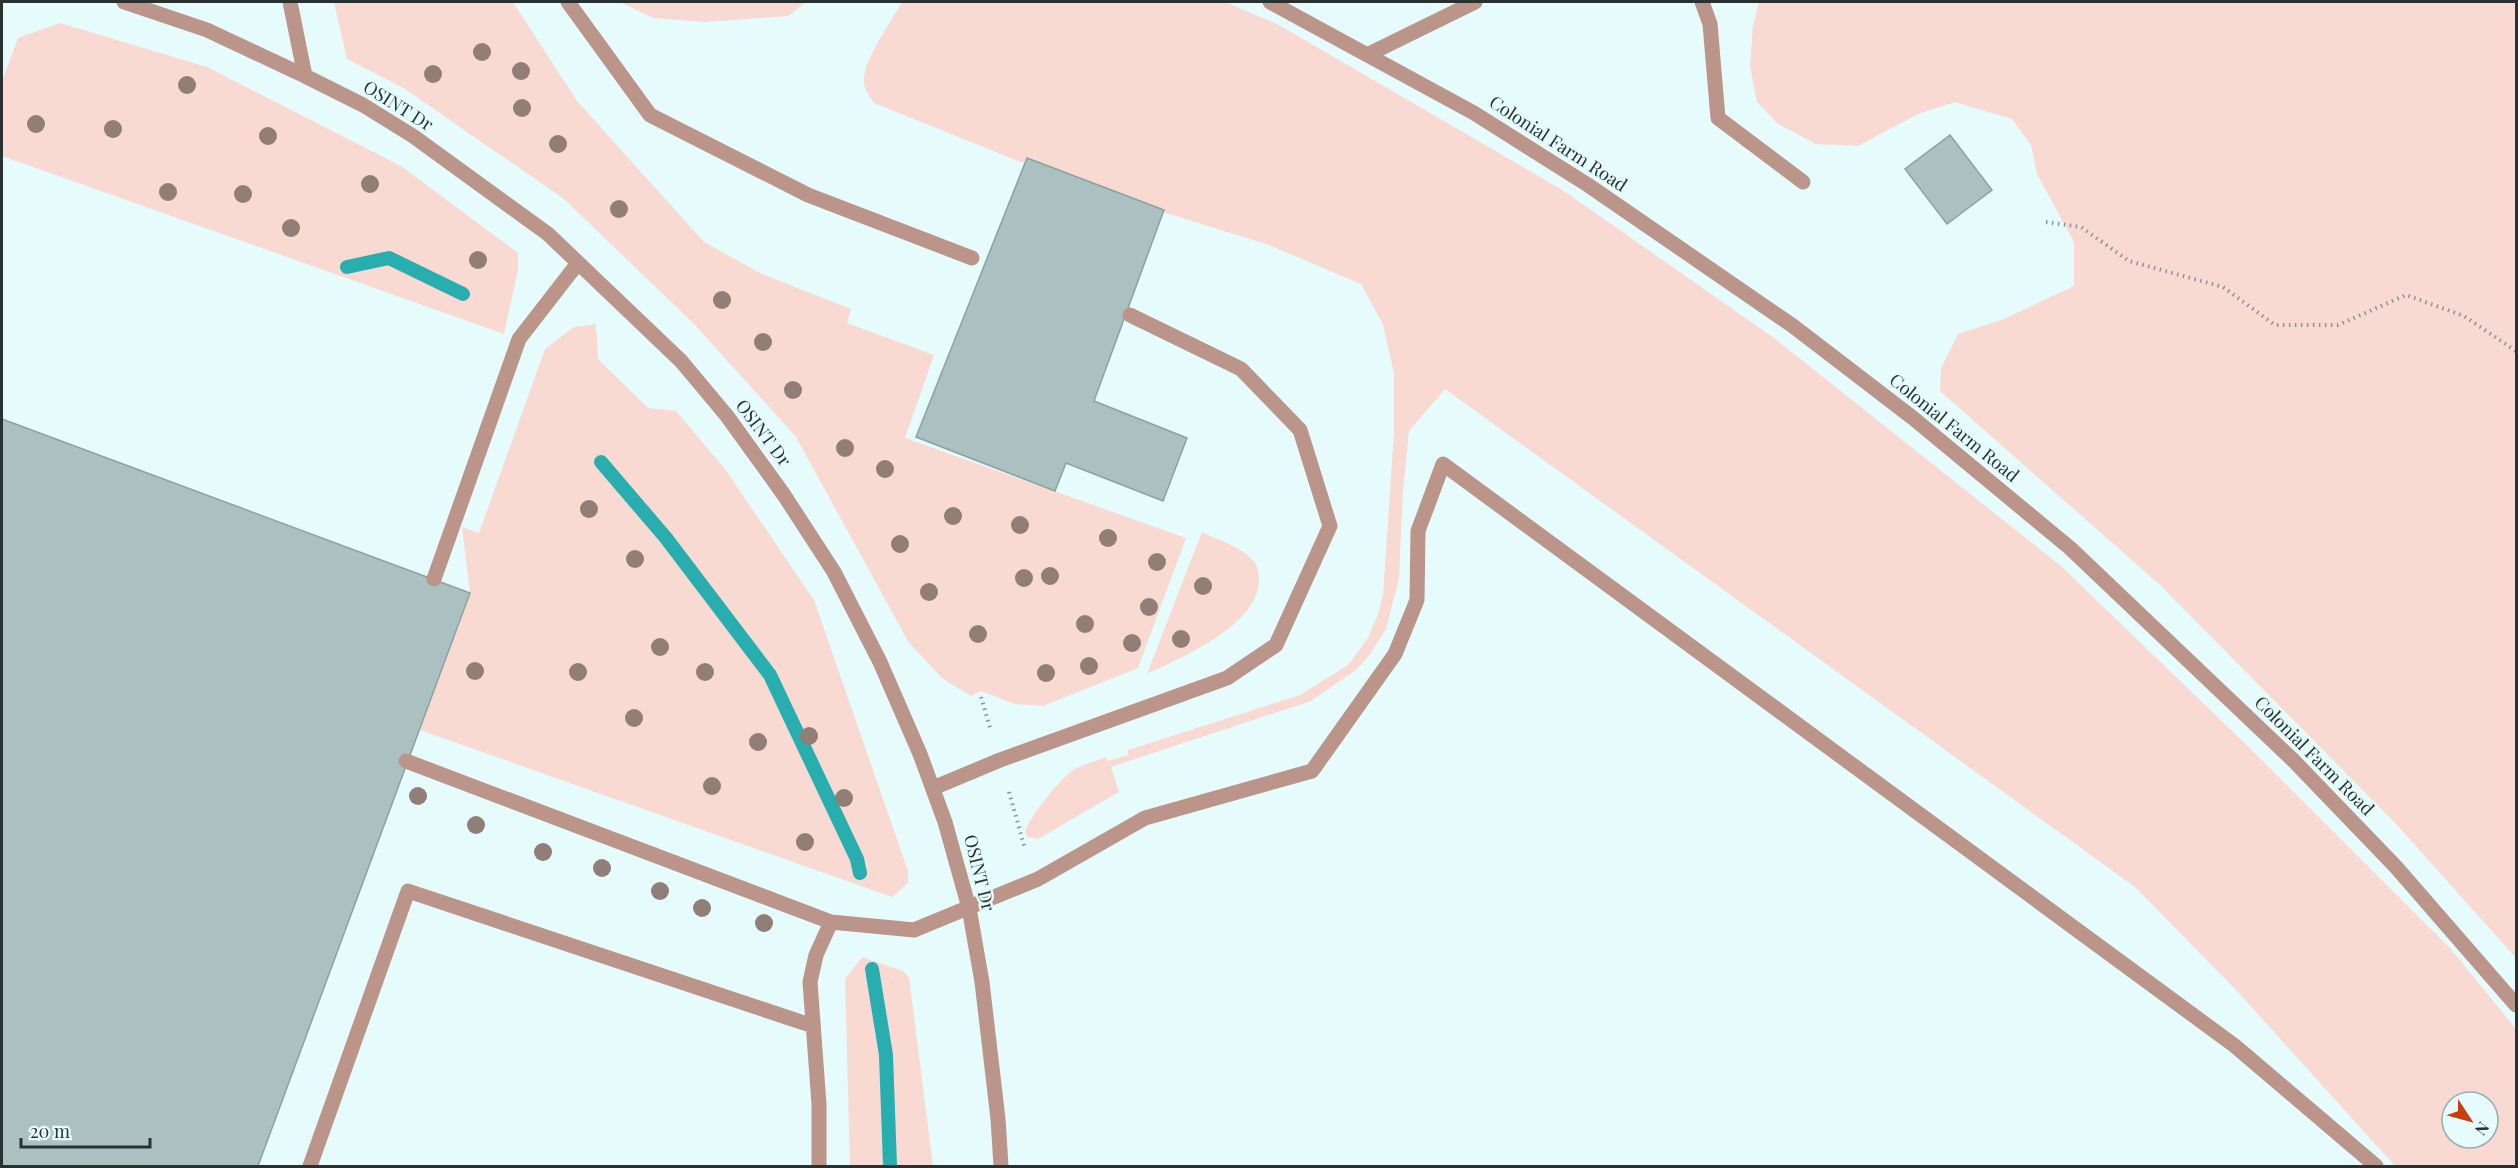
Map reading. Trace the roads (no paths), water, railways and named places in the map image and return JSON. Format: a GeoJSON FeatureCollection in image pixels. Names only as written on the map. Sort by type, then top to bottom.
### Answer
{"type":"FeatureCollection","features":[{"type":"Feature","properties":{"kind":"street","name":"OSINT Dr"},"geometry":{"type":"LineString","coordinates":[[124,2],[207,30],[363,105],[413,136],[548,234],[681,361],[727,416],[784,495],[834,572],[879,662],[933,788],[969,908],[982,982],[998,1119],[1001,1167]]}},
{"type":"Feature","properties":{"kind":"street"},"geometry":{"type":"LineString","coordinates":[[290,2],[305,76]]}},
{"type":"Feature","properties":{"kind":"street"},"geometry":{"type":"LineString","coordinates":[[568,2],[650,115],[808,195],[972,258]]}},
{"type":"Feature","properties":{"kind":"street","name":"Colonial Farm Road"},"geometry":{"type":"LineString","coordinates":[[1270,2],[1474,113],[1578,179],[1793,326],[1912,418],[2053,534],[2294,761],[2396,867],[2517,1005]]}},
{"type":"Feature","properties":{"kind":"street"},"geometry":{"type":"LineString","coordinates":[[1369,54],[1475,2]]}},
{"type":"Feature","properties":{"kind":"street"},"geometry":{"type":"LineString","coordinates":[[1702,2],[1710,24],[1718,118],[1803,182]]}},
{"type":"Feature","properties":{"kind":"street"},"geometry":{"type":"LineString","coordinates":[[434,579],[519,339],[578,263]]}},
{"type":"Feature","properties":{"kind":"street"},"geometry":{"type":"LineString","coordinates":[[933,788],[1000,760],[1227,678],[1276,645],[1330,525],[1300,430],[1241,369],[1130,315]]}},
{"type":"Feature","properties":{"kind":"street"},"geometry":{"type":"LineString","coordinates":[[406,761],[831,922],[914,930],[1038,879],[1145,818],[1312,771],[1395,654],[1417,600],[1418,531],[1443,464],[2235,1046],[2376,1167]]}},
{"type":"Feature","properties":{"kind":"street"},"geometry":{"type":"LineString","coordinates":[[310,1167],[408,891],[813,1026]]}},
{"type":"Feature","properties":{"kind":"street"},"geometry":{"type":"LineString","coordinates":[[819,1167],[819,1104],[810,982],[816,955],[831,922]]}},
{"type":"Feature","properties":{"kind":"waterway"},"geometry":{"type":"LineString","coordinates":[[347,267],[389,258],[463,294]]}},
{"type":"Feature","properties":{"kind":"waterway"},"geometry":{"type":"LineString","coordinates":[[601,462],[666,538],[770,675],[857,859],[860,873]]}},
{"type":"Feature","properties":{"kind":"waterway"},"geometry":{"type":"LineString","coordinates":[[872,969],[886,1055],[890,1166]]}}]}
